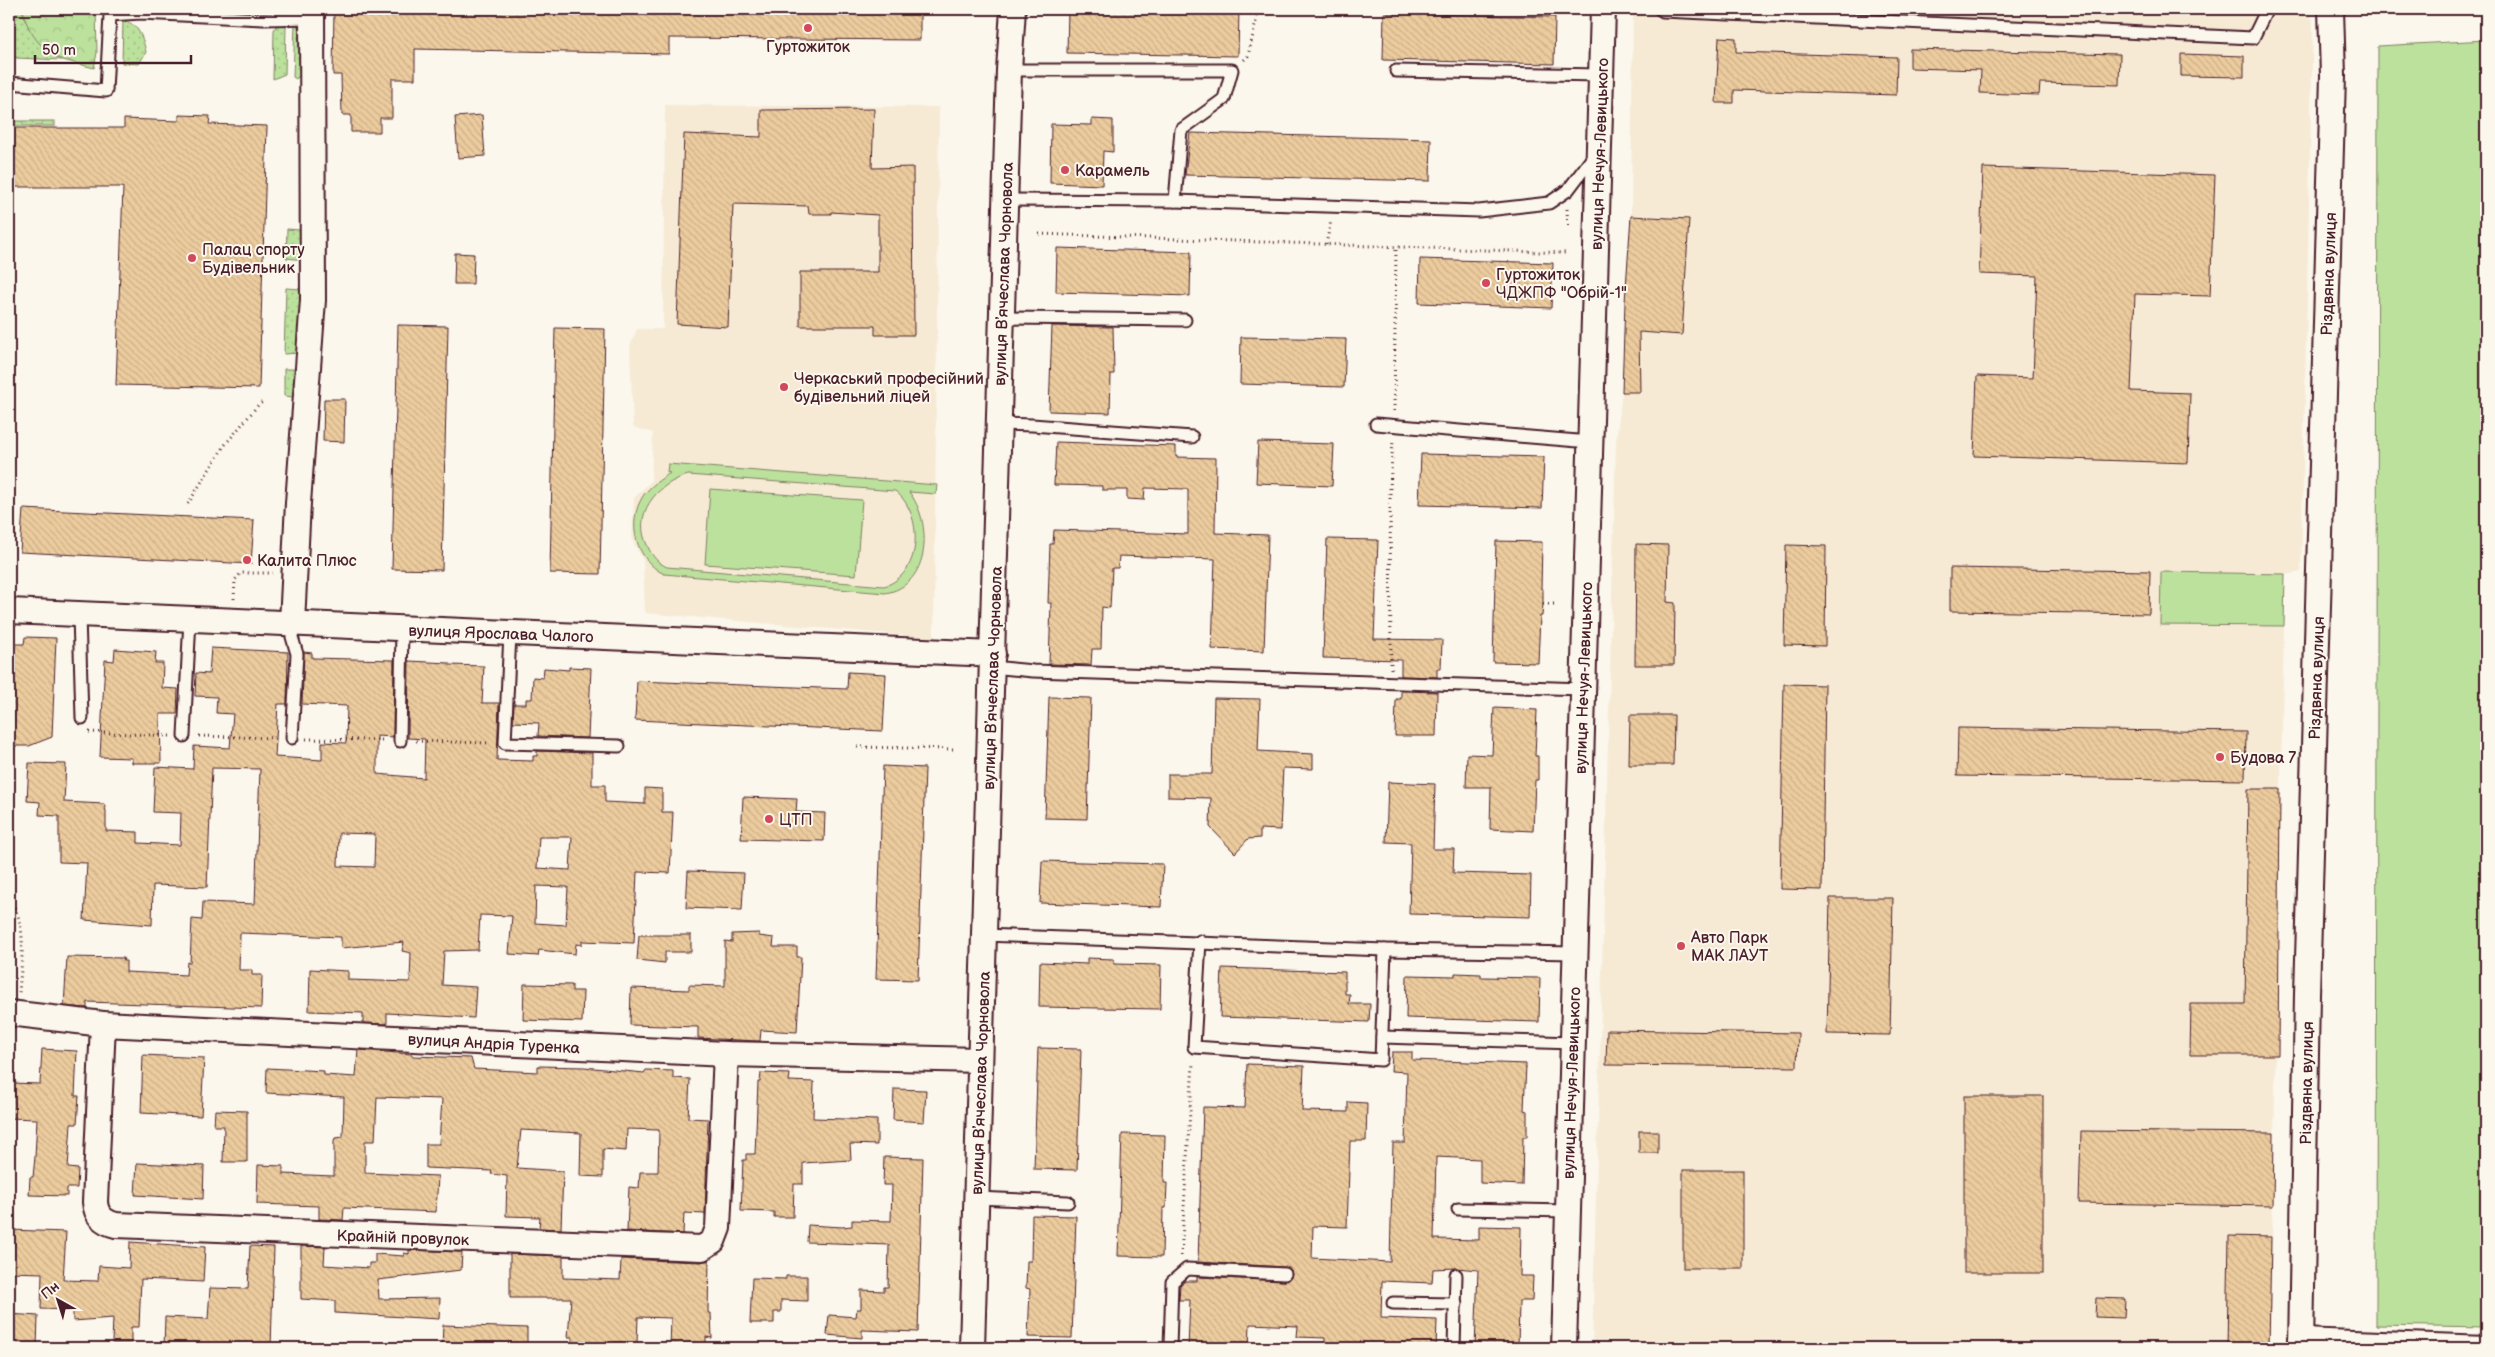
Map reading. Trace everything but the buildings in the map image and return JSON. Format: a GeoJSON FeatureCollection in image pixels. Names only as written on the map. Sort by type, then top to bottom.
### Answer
{"type":"FeatureCollection","features":[{"type":"Feature","properties":{"kind":"street","name":"вулиця Вʼячеслава Чорновола"},"geometry":{"type":"LineString","coordinates":[[972,1348],[1009,70],[1013,9]]}},
{"type":"Feature","properties":{"kind":"street","name":"Різдвяна вулиця"},"geometry":{"type":"LineString","coordinates":[[2301,1345],[2308,974],[2333,76],[2331,9]]}},
{"type":"Feature","properties":{"kind":"street","name":"вулиця Нечуя-Левицького"},"geometry":{"type":"LineString","coordinates":[[1564,1348],[1601,75],[1595,10]]}},
{"type":"Feature","properties":{"kind":"street"},"geometry":{"type":"LineString","coordinates":[[292,624],[313,300],[313,13]]}},
{"type":"Feature","properties":{"kind":"street","name":"вулиця Ярослава Чалого"},"geometry":{"type":"LineString","coordinates":[[9,611],[510,633],[992,660]]}},
{"type":"Feature","properties":{"kind":"street","name":"вулиця Андрія Туренка"},"geometry":{"type":"LineString","coordinates":[[13,1013],[103,1024],[726,1054],[980,1060]]}},
{"type":"Feature","properties":{"kind":"street","name":"Крайній провулок"},"geometry":{"type":"LineString","coordinates":[[103,1024],[95,1202],[98,1215],[109,1223],[116,1225],[702,1248],[713,1241],[718,1228],[726,1054]]}},
{"type":"Feature","properties":{"kind":"street"},"geometry":{"type":"LineString","coordinates":[[2301,1345],[2486,1348]]}},
{"type":"Feature","properties":{"kind":"lane"},"geometry":{"type":"LineString","coordinates":[[1660,9],[1663,11],[2252,38],[2268,9]]}},
{"type":"Feature","properties":{"kind":"lane"},"geometry":{"type":"LineString","coordinates":[[9,83],[106,90],[110,15],[142,13],[263,19],[313,13]]}},
{"type":"Feature","properties":{"kind":"lane"},"geometry":{"type":"LineString","coordinates":[[1009,70],[1232,70],[1224,99],[1181,130],[1175,201]]}},
{"type":"Feature","properties":{"kind":"lane"},"geometry":{"type":"LineString","coordinates":[[1396,72],[1601,75]]}},
{"type":"Feature","properties":{"kind":"lane"},"geometry":{"type":"LineString","coordinates":[[1006,200],[1175,201],[1479,211],[1549,203],[1568,190],[1599,150]]}},
{"type":"Feature","properties":{"kind":"lane"},"geometry":{"type":"LineString","coordinates":[[1002,318],[1185,320]]}},
{"type":"Feature","properties":{"kind":"lane"},"geometry":{"type":"LineString","coordinates":[[999,424],[1192,437]]}},
{"type":"Feature","properties":{"kind":"lane"},"geometry":{"type":"LineString","coordinates":[[1376,424],[1590,442]]}},
{"type":"Feature","properties":{"kind":"lane"},"geometry":{"type":"LineString","coordinates":[[79,614],[82,718]]}},
{"type":"Feature","properties":{"kind":"lane"},"geometry":{"type":"LineString","coordinates":[[184,736],[190,619]]}},
{"type":"Feature","properties":{"kind":"lane"},"geometry":{"type":"LineString","coordinates":[[291,738],[297,654],[292,637],[292,624]]}},
{"type":"Feature","properties":{"kind":"lane"},"geometry":{"type":"LineString","coordinates":[[400,741],[402,628]]}},
{"type":"Feature","properties":{"kind":"lane"},"geometry":{"type":"LineString","coordinates":[[510,633],[505,743],[618,746]]}},
{"type":"Feature","properties":{"kind":"lane"},"geometry":{"type":"LineString","coordinates":[[992,660],[1033,671],[1583,689]]}},
{"type":"Feature","properties":{"kind":"lane"},"geometry":{"type":"LineString","coordinates":[[984,935],[1200,941],[1385,950],[1575,953]]}},
{"type":"Feature","properties":{"kind":"lane"},"geometry":{"type":"LineString","coordinates":[[1200,941],[1194,1047],[1381,1060],[1385,950]]}},
{"type":"Feature","properties":{"kind":"lane"},"geometry":{"type":"LineString","coordinates":[[1382,1037],[1573,1044]]}},
{"type":"Feature","properties":{"kind":"lane"},"geometry":{"type":"LineString","coordinates":[[976,1198],[1068,1202]]}},
{"type":"Feature","properties":{"kind":"lane"},"geometry":{"type":"LineString","coordinates":[[1458,1209],[1568,1211]]}},
{"type":"Feature","properties":{"kind":"lane"},"geometry":{"type":"LineString","coordinates":[[1170,1348],[1172,1282],[1188,1269],[1285,1274]]}},
{"type":"Feature","properties":{"kind":"lane"},"geometry":{"type":"LineString","coordinates":[[1454,1348],[1456,1275]]}},
{"type":"Feature","properties":{"kind":"lane"},"geometry":{"type":"LineString","coordinates":[[1393,1303],[1456,1304]]}},
{"type":"Feature","properties":{"kind":"path"},"geometry":{"type":"LineString","coordinates":[[1232,70],[1248,56],[1258,9]]}},
{"type":"Feature","properties":{"kind":"path"},"geometry":{"type":"LineString","coordinates":[[1466,9],[1595,10]]}},
{"type":"Feature","properties":{"kind":"path"},"geometry":{"type":"LineString","coordinates":[[1326,244],[1334,206]]}},
{"type":"Feature","properties":{"kind":"path"},"geometry":{"type":"LineString","coordinates":[[1039,234],[1568,253]]}},
{"type":"Feature","properties":{"kind":"path"},"geometry":{"type":"LineString","coordinates":[[1390,683],[1390,488],[1394,425],[1396,247]]}},
{"type":"Feature","properties":{"kind":"path"},"geometry":{"type":"LineString","coordinates":[[188,504],[224,446],[259,404],[265,401]]}},
{"type":"Feature","properties":{"kind":"path"},"geometry":{"type":"LineString","coordinates":[[233,621],[236,580],[241,573],[294,574]]}},
{"type":"Feature","properties":{"kind":"path"},"geometry":{"type":"LineString","coordinates":[[1543,604],[1558,604]]}},
{"type":"Feature","properties":{"kind":"path"},"geometry":{"type":"LineString","coordinates":[[82,718],[83,726],[90,733],[387,740]]}},
{"type":"Feature","properties":{"kind":"path"},"geometry":{"type":"LineString","coordinates":[[432,741],[505,743]]}},
{"type":"Feature","properties":{"kind":"path"},"geometry":{"type":"LineString","coordinates":[[856,747],[954,749]]}},
{"type":"Feature","properties":{"kind":"path"},"geometry":{"type":"LineString","coordinates":[[9,899],[13,905],[23,936],[13,1013]]}},
{"type":"Feature","properties":{"kind":"path"},"geometry":{"type":"LineString","coordinates":[[1188,1269],[1181,1258],[1194,1047]]}},
{"type":"Feature","properties":{"kind":"shaded area"},"geometry":{"type":"Polygon","coordinates":[[[1633,9],[2308,9],[2313,21],[2301,572],[2285,575],[2270,1348],[1592,1348],[1616,442],[1622,392],[1631,216],[1633,9]]]}},
{"type":"Feature","properties":{"kind":"shaded area","name":"Черкаський професійний будівельний ліцей"},"geometry":{"type":"Polygon","coordinates":[[[665,105],[939,107],[934,638],[645,613],[643,560],[632,540],[634,498],[651,481],[653,433],[633,427],[630,346],[637,329],[663,329],[665,105]]]}},
{"type":"Feature","properties":{"kind":"green space"},"geometry":{"type":"Polygon","coordinates":[[[9,9],[23,9],[28,24],[37,38],[49,51],[62,60],[16,58],[9,44],[9,9]]]}},
{"type":"Feature","properties":{"kind":"green space"},"geometry":{"type":"Polygon","coordinates":[[[23,9],[96,9],[97,53],[94,68],[63,60],[49,52],[31,32],[24,17],[23,9]]]}},
{"type":"Feature","properties":{"kind":"green space"},"geometry":{"type":"Polygon","coordinates":[[[123,21],[137,28],[142,37],[146,52],[139,64],[122,63],[123,21]]]}},
{"type":"Feature","properties":{"kind":"green space"},"geometry":{"type":"Polygon","coordinates":[[[286,24],[285,74],[273,79],[274,30],[276,26],[286,24]]]}},
{"type":"Feature","properties":{"kind":"green space"},"geometry":{"type":"Polygon","coordinates":[[[295,24],[302,30],[303,72],[296,79],[293,77],[295,24]]]}},
{"type":"Feature","properties":{"kind":"green space"},"geometry":{"type":"Polygon","coordinates":[[[2486,40],[2486,1327],[2376,1325],[2378,46],[2486,40]]]}},
{"type":"Feature","properties":{"kind":"green space"},"geometry":{"type":"Polygon","coordinates":[[[9,121],[55,121],[55,126],[9,126],[9,121]]]}},
{"type":"Feature","properties":{"kind":"green space"},"geometry":{"type":"Polygon","coordinates":[[[287,229],[300,230],[303,233],[303,260],[286,258],[287,229]]]}},
{"type":"Feature","properties":{"kind":"green space"},"geometry":{"type":"Polygon","coordinates":[[[286,288],[301,289],[299,353],[284,354],[286,288]]]}},
{"type":"Feature","properties":{"kind":"green space"},"geometry":{"type":"Polygon","coordinates":[[[284,369],[296,369],[293,397],[284,396],[284,369]]]}},
{"type":"Feature","properties":{"kind":"green space"},"geometry":{"type":"Polygon","coordinates":[[[668,464],[937,485],[936,494],[909,492],[917,505],[922,519],[923,551],[919,566],[912,578],[900,588],[885,593],[664,574],[654,568],[641,550],[637,540],[635,518],[643,496],[659,480],[670,473],[667,472],[668,464]],[[688,475],[676,479],[666,486],[650,502],[643,524],[644,535],[653,556],[667,567],[884,586],[897,580],[906,570],[912,557],[915,543],[915,528],[911,514],[904,501],[895,491],[688,475]]]}},
{"type":"Feature","properties":{"kind":"green space"},"geometry":{"type":"Polygon","coordinates":[[[710,489],[862,500],[856,575],[705,564],[710,489]]]}},
{"type":"Feature","properties":{"kind":"green space"},"geometry":{"type":"Polygon","coordinates":[[[2161,572],[2285,574],[2284,626],[2160,625],[2161,572]]]}},
{"type":"Feature","properties":{"kind":"place","name":"Гуртожиток"},"geometry":{"type":"Point","coordinates":[808,28]}},
{"type":"Feature","properties":{"kind":"place","name":"Карамель"},"geometry":{"type":"Point","coordinates":[1065,170]}},
{"type":"Feature","properties":{"kind":"place","name":"Палац спорту Будівельник"},"geometry":{"type":"Point","coordinates":[192,258]}},
{"type":"Feature","properties":{"kind":"place","name":"Гуртожиток ЧДЖПФ \"Обрій-1\""},"geometry":{"type":"Point","coordinates":[1486,283]}},
{"type":"Feature","properties":{"kind":"place","name":"Черкаський професійний будівельний ліцей"},"geometry":{"type":"Point","coordinates":[784,387]}},
{"type":"Feature","properties":{"kind":"place","name":"Калита Плюс"},"geometry":{"type":"Point","coordinates":[247,560]}},
{"type":"Feature","properties":{"kind":"place","name":"Будова 7"},"geometry":{"type":"Point","coordinates":[2220,757]}},
{"type":"Feature","properties":{"kind":"place","name":"ЦТП"},"geometry":{"type":"Point","coordinates":[769,819]}},
{"type":"Feature","properties":{"kind":"place","name":"Авто Парк МАК ЛАУТ"},"geometry":{"type":"Point","coordinates":[1681,946]}}]}
